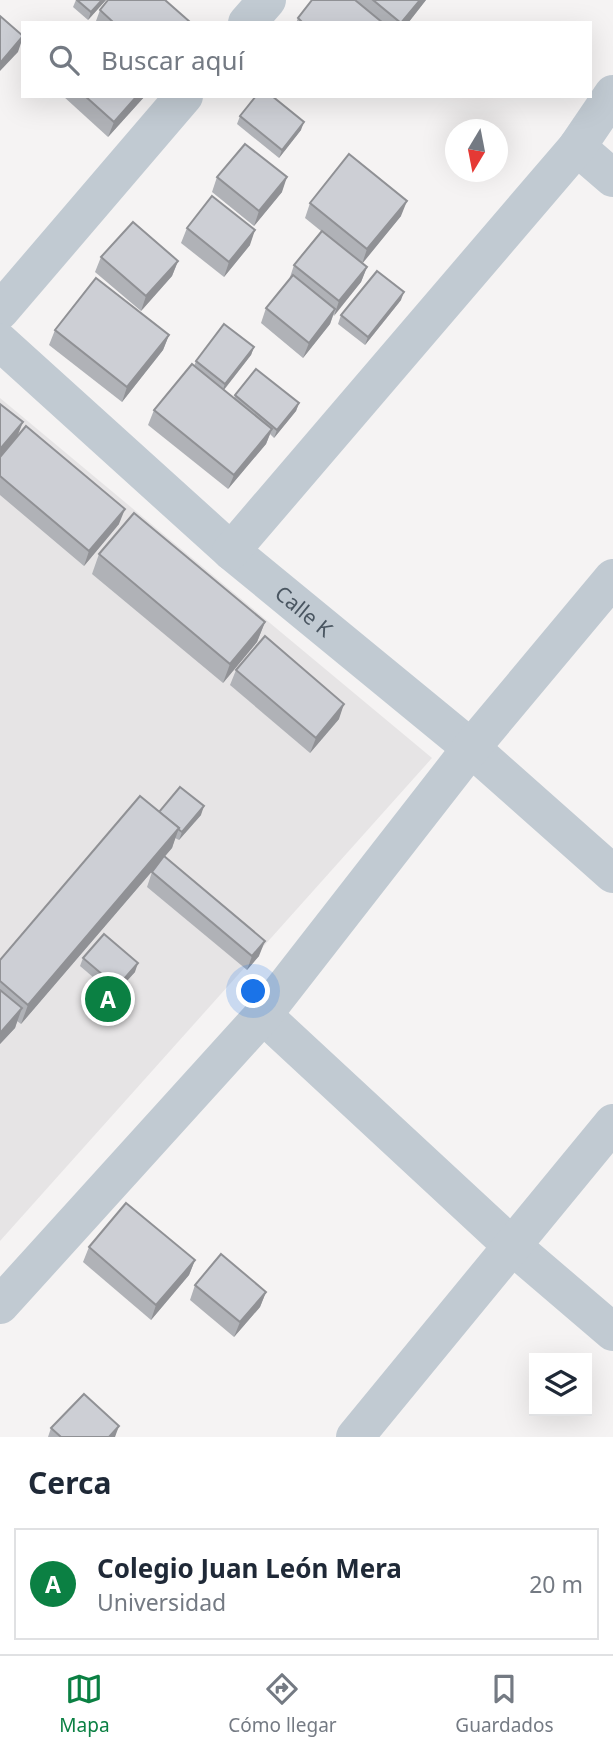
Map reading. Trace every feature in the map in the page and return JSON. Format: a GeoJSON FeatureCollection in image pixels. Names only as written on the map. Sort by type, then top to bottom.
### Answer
{"type":"FeatureCollection","features":[{"type":"Feature","properties":{"kind":"street"},"geometry":{"type":"LineString","coordinates":[[249,21],[267,0]]}},
{"type":"Feature","properties":{"kind":"street"},"geometry":{"type":"LineString","coordinates":[[230,551],[577,147],[613,94]]}},
{"type":"Feature","properties":{"kind":"street"},"geometry":{"type":"LineString","coordinates":[[0,311],[182,98]]}},
{"type":"Feature","properties":{"kind":"street"},"geometry":{"type":"LineString","coordinates":[[577,147],[613,178]]}},
{"type":"Feature","properties":{"kind":"street","name":"Calle K"},"geometry":{"type":"LineString","coordinates":[[0,342],[230,551],[471,748],[613,874]]}},
{"type":"Feature","properties":{"kind":"street"},"geometry":{"type":"LineString","coordinates":[[0,1305],[263,1015],[471,748],[613,578]]}},
{"type":"Feature","properties":{"kind":"street"},"geometry":{"type":"LineString","coordinates":[[263,1015],[510,1244],[613,1332]]}},
{"type":"Feature","properties":{"kind":"street"},"geometry":{"type":"LineString","coordinates":[[355,1437],[510,1244],[613,1123]]}},
{"type":"Feature","properties":{"kind":"shaded area"},"geometry":{"type":"Polygon","coordinates":[[[0,398],[432,758],[0,1241],[0,398]]]}},
{"type":"Feature","properties":{"kind":"building"},"geometry":{"type":"Polygon","coordinates":[[[77,0],[102,0],[91,12],[77,0]]]}},
{"type":"Feature","properties":{"kind":"building"},"geometry":{"type":"Polygon","coordinates":[[[108,0],[165,0],[189,21],[112,21],[100,10],[108,0]]]}},
{"type":"Feature","properties":{"kind":"building"},"geometry":{"type":"Polygon","coordinates":[[[312,0],[355,0],[381,21],[301,21],[298,18],[312,0]]]}},
{"type":"Feature","properties":{"kind":"building"},"geometry":{"type":"Polygon","coordinates":[[[373,0],[420,0],[403,21],[399,21],[373,0]]]}},
{"type":"Feature","properties":{"kind":"building"},"geometry":{"type":"Polygon","coordinates":[[[0,16],[21,34],[21,38],[0,63],[0,16]]]}},
{"type":"Feature","properties":{"kind":"building"},"geometry":{"type":"Polygon","coordinates":[[[87,98],[135,98],[114,122],[87,98]]]}},
{"type":"Feature","properties":{"kind":"building"},"geometry":{"type":"Polygon","coordinates":[[[254,98],[274,98],[304,122],[282,150],[240,116],[254,98]]]}},
{"type":"Feature","properties":{"kind":"building"},"geometry":{"type":"Polygon","coordinates":[[[245,144],[287,177],[259,211],[217,177],[245,144]]]}},
{"type":"Feature","properties":{"kind":"building"},"geometry":{"type":"Polygon","coordinates":[[[349,154],[407,201],[367,249],[310,203],[349,154]]]}},
{"type":"Feature","properties":{"kind":"building"},"geometry":{"type":"Polygon","coordinates":[[[212,196],[255,230],[229,262],[187,228],[212,196]]]}},
{"type":"Feature","properties":{"kind":"building"},"geometry":{"type":"Polygon","coordinates":[[[133,222],[178,261],[146,296],[101,257],[133,222]]]}},
{"type":"Feature","properties":{"kind":"building"},"geometry":{"type":"Polygon","coordinates":[[[322,231],[367,267],[339,301],[294,265],[322,231]]]}},
{"type":"Feature","properties":{"kind":"building"},"geometry":{"type":"Polygon","coordinates":[[[377,271],[404,292],[368,337],[341,315],[377,271]]]}},
{"type":"Feature","properties":{"kind":"building"},"geometry":{"type":"Polygon","coordinates":[[[293,275],[335,309],[309,343],[266,308],[293,275]]]}},
{"type":"Feature","properties":{"kind":"building"},"geometry":{"type":"Polygon","coordinates":[[[96,278],[169,335],[127,387],[55,330],[96,278]]]}},
{"type":"Feature","properties":{"kind":"building"},"geometry":{"type":"Polygon","coordinates":[[[224,324],[254,347],[225,384],[196,361],[224,324]]]}},
{"type":"Feature","properties":{"kind":"building"},"geometry":{"type":"Polygon","coordinates":[[[192,364],[272,429],[234,475],[154,410],[192,364]]]}},
{"type":"Feature","properties":{"kind":"building"},"geometry":{"type":"Polygon","coordinates":[[[256,369],[299,403],[277,430],[235,395],[256,369]]]}},
{"type":"Feature","properties":{"kind":"building"},"geometry":{"type":"Polygon","coordinates":[[[0,404],[23,422],[0,449],[0,404]]]}},
{"type":"Feature","properties":{"kind":"building"},"geometry":{"type":"Polygon","coordinates":[[[26,426],[125,509],[89,551],[0,476],[0,457],[26,426]]]}},
{"type":"Feature","properties":{"kind":"building"},"geometry":{"type":"Polygon","coordinates":[[[134,513],[265,622],[230,664],[99,554],[134,513]]]}},
{"type":"Feature","properties":{"kind":"building"},"geometry":{"type":"Polygon","coordinates":[[[265,636],[344,704],[316,738],[236,670],[265,636]]]}},
{"type":"Feature","properties":{"kind":"building"},"geometry":{"type":"Polygon","coordinates":[[[180,787],[204,806],[182,832],[159,812],[180,787]]]}},
{"type":"Feature","properties":{"kind":"building"},"geometry":{"type":"Polygon","coordinates":[[[140,796],[179,828],[28,1005],[0,981],[0,960],[140,796]]]}},
{"type":"Feature","properties":{"kind":"building"},"geometry":{"type":"Polygon","coordinates":[[[164,856],[265,941],[252,956],[152,872],[164,856]]]}},
{"type":"Feature","properties":{"kind":"building"},"geometry":{"type":"Polygon","coordinates":[[[104,934],[138,963],[117,987],[83,958],[104,934]]]}},
{"type":"Feature","properties":{"kind":"building"},"geometry":{"type":"Polygon","coordinates":[[[0,990],[22,1008],[0,1033],[0,990]]]}},
{"type":"Feature","properties":{"kind":"building"},"geometry":{"type":"Polygon","coordinates":[[[126,1203],[195,1260],[156,1305],[89,1247],[126,1203]]]}},
{"type":"Feature","properties":{"kind":"building"},"geometry":{"type":"Polygon","coordinates":[[[221,1254],[266,1292],[240,1322],[195,1285],[221,1254]]]}},
{"type":"Feature","properties":{"kind":"building"},"geometry":{"type":"Polygon","coordinates":[[[84,1394],[119,1426],[109,1437],[61,1437],[51,1428],[84,1394]]]}},
{"type":"Feature","properties":{"kind":"place","name":"Colegio Juan León Mera"},"geometry":{"type":"Point","coordinates":[108,999]}}]}
